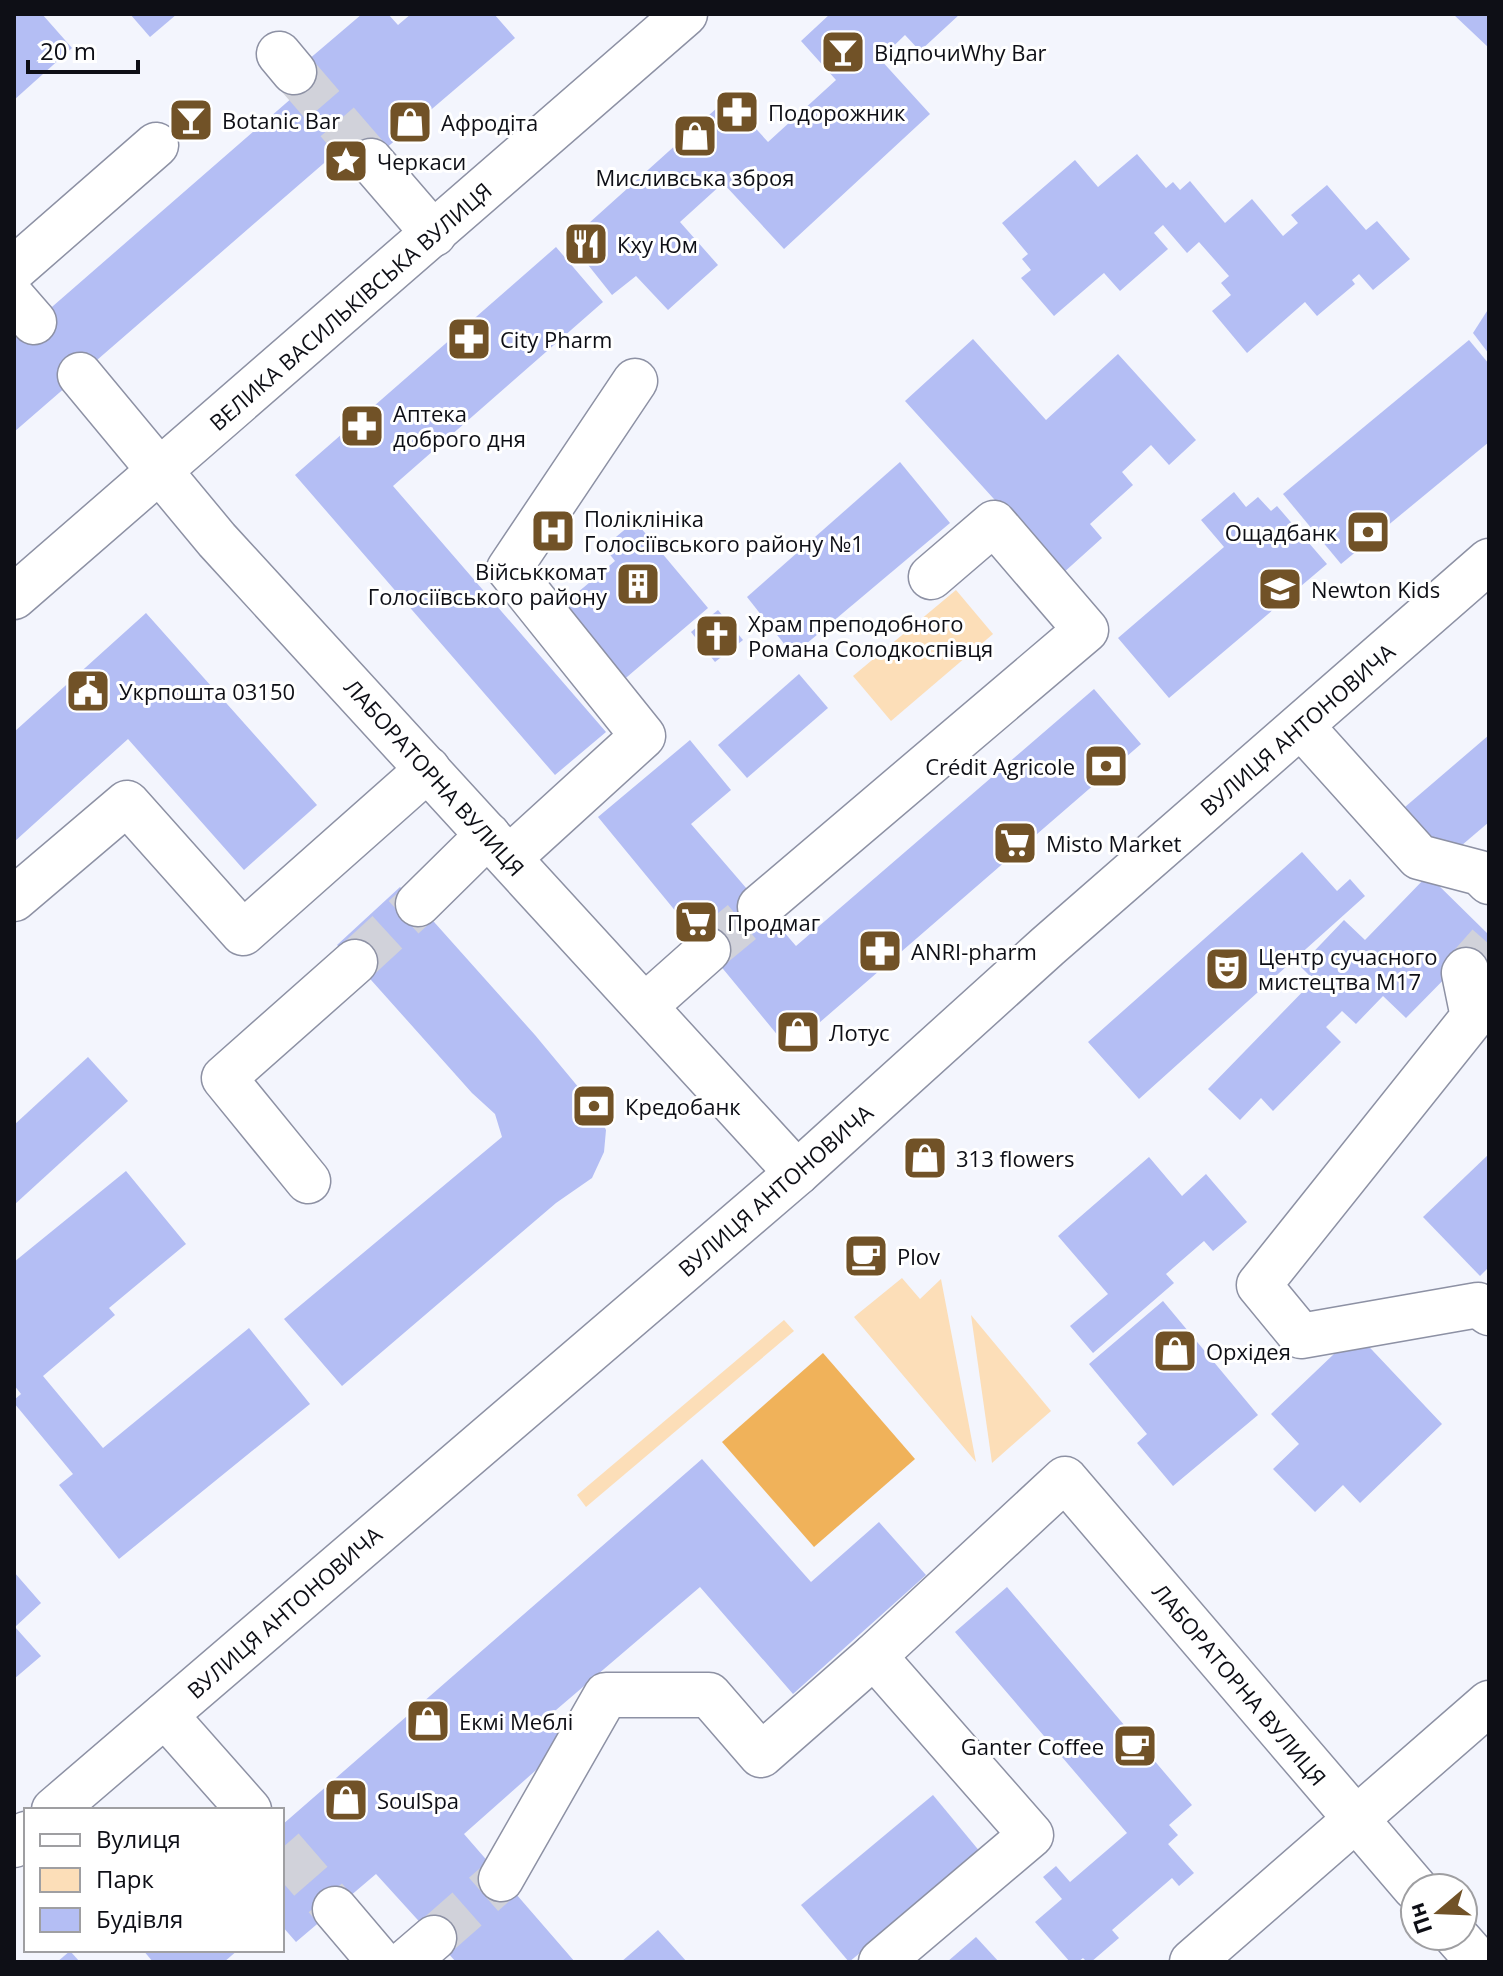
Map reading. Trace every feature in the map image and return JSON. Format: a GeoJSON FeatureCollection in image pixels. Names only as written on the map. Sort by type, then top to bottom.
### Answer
{"type":"FeatureCollection","features":[{"type":"Feature","properties":{"kind":"main road","name":"ВЕЛИКА ВАСИЛЬКІВСЬКА ВУЛИЦЯ"},"geometry":{"type":"LineString","coordinates":[[14,597],[685,14]]}},
{"type":"Feature","properties":{"kind":"main road"},"geometry":{"type":"LineString","coordinates":[[14,269],[156,145]]}},
{"type":"Feature","properties":{"kind":"main road"},"geometry":{"type":"LineString","coordinates":[[371,161],[434,234]]}},
{"type":"Feature","properties":{"kind":"main road","name":"ЛАБОРАТОРНА ВУЛИЦЯ"},"geometry":{"type":"LineString","coordinates":[[80,375],[217,540],[797,1173]]}},
{"type":"Feature","properties":{"kind":"main road"},"geometry":{"type":"LineString","coordinates":[[418,904],[499,847],[643,736],[509,569],[635,381]]}},
{"type":"Feature","properties":{"kind":"main road"},"geometry":{"type":"LineString","coordinates":[[760,907],[1086,630],[994,523],[931,577]]}},
{"type":"Feature","properties":{"kind":"main road","name":"ВУЛИЦЯ АНТОНОВИЧА"},"geometry":{"type":"LineString","coordinates":[[56,1808],[797,1173],[1048,946],[1489,561]]}},
{"type":"Feature","properties":{"kind":"main road"},"geometry":{"type":"LineString","coordinates":[[1302,727],[1419,857],[1480,873],[1489,882]]}},
{"type":"Feature","properties":{"kind":"main road"},"geometry":{"type":"LineString","coordinates":[[14,899],[127,803],[243,933],[428,769]]}},
{"type":"Feature","properties":{"kind":"main road"},"geometry":{"type":"LineString","coordinates":[[645,1006],[708,950]]}},
{"type":"Feature","properties":{"kind":"main road"},"geometry":{"type":"LineString","coordinates":[[308,1181],[224,1078],[355,962]]}},
{"type":"Feature","properties":{"kind":"main road"},"geometry":{"type":"LineString","coordinates":[[1466,970],[1464,973],[1473,1017],[1259,1285],[1301,1336],[1478,1305],[1489,1313]]}},
{"type":"Feature","properties":{"kind":"main road","name":"ЛАБОРАТОРНА ВУЛИЦЯ"},"geometry":{"type":"LineString","coordinates":[[874,1656],[1065,1479],[1401,1872]]}},
{"type":"Feature","properties":{"kind":"main road"},"geometry":{"type":"LineString","coordinates":[[501,1879],[606,1695],[709,1695],[761,1755],[874,1656],[1031,1835],[881,1962]]}},
{"type":"Feature","properties":{"kind":"main road"},"geometry":{"type":"LineString","coordinates":[[1192,1962],[1489,1703]]}},
{"type":"Feature","properties":{"kind":"main road"},"geometry":{"type":"LineString","coordinates":[[165,1715],[247,1808]]}},
{"type":"Feature","properties":{"kind":"main road"},"geometry":{"type":"LineString","coordinates":[[335,1909],[380,1962]]}},
{"type":"Feature","properties":{"kind":"green space"},"geometry":{"type":"Polygon","coordinates":[[[956,590],[993,634],[891,721],[853,676],[956,590]]]}},
{"type":"Feature","properties":{"kind":"green space"},"geometry":{"type":"Polygon","coordinates":[[[902,1278],[920,1299],[941,1279],[976,1462],[854,1317],[902,1278]]]}},
{"type":"Feature","properties":{"kind":"green space"},"geometry":{"type":"Polygon","coordinates":[[[971,1315],[1051,1411],[992,1463],[971,1315]]]}},
{"type":"Feature","properties":{"kind":"green space"},"geometry":{"type":"Polygon","coordinates":[[[784,1320],[794,1331],[586,1507],[577,1495],[784,1320]]]}},
{"type":"Feature","properties":{"kind":"shaded area"},"geometry":{"type":"Polygon","coordinates":[[[823,1353],[915,1459],[814,1547],[722,1442],[823,1353]]]}},
{"type":"Feature","properties":{"kind":"building"},"geometry":{"type":"Polygon","coordinates":[[[14,14],[42,14],[72,48],[14,100],[14,14]]]}},
{"type":"Feature","properties":{"kind":"building"},"geometry":{"type":"Polygon","coordinates":[[[130,14],[177,14],[150,37],[130,14]]]}},
{"type":"Feature","properties":{"kind":"building"},"geometry":{"type":"Polygon","coordinates":[[[362,14],[388,14],[398,25],[411,14],[494,14],[515,38],[357,173],[338,151],[14,432],[14,340],[293,97],[281,83],[362,14]]]}},
{"type":"Feature","properties":{"kind":"building"},"geometry":{"type":"Polygon","coordinates":[[[830,14],[960,14],[920,51],[905,35],[880,59],[930,114],[784,249],[723,183],[680,222],[718,265],[668,310],[636,276],[612,295],[569,241],[728,98],[768,142],[836,80],[801,41],[830,14]]]}},
{"type":"Feature","properties":{"kind":"building"},"geometry":{"type":"Polygon","coordinates":[[[1453,14],[1489,14],[1489,48],[1453,14]]]}},
{"type":"Feature","properties":{"kind":"building"},"geometry":{"type":"Polygon","coordinates":[[[1137,154],[1166,188],[1173,182],[1180,190],[1190,181],[1225,223],[1252,199],[1283,236],[1298,223],[1291,215],[1327,185],[1366,230],[1377,221],[1410,259],[1373,290],[1359,274],[1352,280],[1355,284],[1317,316],[1305,302],[1247,353],[1212,311],[1231,295],[1221,283],[1229,276],[1199,242],[1187,253],[1163,225],[1154,233],[1168,249],[1120,291],[1104,273],[1054,316],[1021,278],[1031,270],[1022,259],[1028,254],[1002,223],[1075,160],[1098,187],[1137,154]]]}},
{"type":"Feature","properties":{"kind":"building"},"geometry":{"type":"Polygon","coordinates":[[[556,247],[603,302],[393,486],[606,732],[555,775],[295,475],[556,247]]]}},
{"type":"Feature","properties":{"kind":"building"},"geometry":{"type":"Polygon","coordinates":[[[1489,308],[1489,354],[1473,333],[1489,308]]]}},
{"type":"Feature","properties":{"kind":"building"},"geometry":{"type":"Polygon","coordinates":[[[973,339],[1046,420],[1118,354],[1196,440],[1169,465],[1151,445],[1122,472],[1133,485],[1090,524],[1102,538],[1062,574],[905,401],[973,339]]]}},
{"type":"Feature","properties":{"kind":"building"},"geometry":{"type":"Polygon","coordinates":[[[1469,340],[1489,364],[1489,442],[1341,564],[1283,494],[1469,340]]]}},
{"type":"Feature","properties":{"kind":"building"},"geometry":{"type":"Polygon","coordinates":[[[900,462],[950,523],[793,655],[747,597],[900,462]]]}},
{"type":"Feature","properties":{"kind":"building"},"geometry":{"type":"Polygon","coordinates":[[[1234,492],[1246,507],[1258,497],[1271,511],[1277,506],[1327,564],[1169,698],[1118,638],[1224,547],[1201,520],[1234,492]]]}},
{"type":"Feature","properties":{"kind":"building","name":"Військкомат Голосіївського району"},"geometry":{"type":"Polygon","coordinates":[[[635,521],[708,608],[614,688],[552,614],[615,561],[604,547],[635,521]]]}},
{"type":"Feature","properties":{"kind":"building","name":"Храм преподобного Романа Солодкоспівця"},"geometry":{"type":"Polygon","coordinates":[[[718,610],[743,640],[715,662],[691,632],[718,610]]]}},
{"type":"Feature","properties":{"kind":"building"},"geometry":{"type":"Polygon","coordinates":[[[146,613],[317,805],[244,870],[128,739],[14,842],[14,732],[146,613]]]}},
{"type":"Feature","properties":{"kind":"building"},"geometry":{"type":"Polygon","coordinates":[[[799,674],[828,708],[747,778],[718,745],[799,674]]]}},
{"type":"Feature","properties":{"kind":"building"},"geometry":{"type":"Polygon","coordinates":[[[1094,689],[1141,744],[789,1049],[598,817],[690,740],[731,790],[691,824],[796,946],[1094,689]]]}},
{"type":"Feature","properties":{"kind":"building"},"geometry":{"type":"Polygon","coordinates":[[[1489,735],[1489,822],[1448,857],[1405,807],[1489,735]]]}},
{"type":"Feature","properties":{"kind":"building","name":"Центр сучасного мистецтва M17"},"geometry":{"type":"Polygon","coordinates":[[[1302,852],[1337,891],[1350,879],[1365,896],[1139,1099],[1088,1042],[1302,852]]]}},
{"type":"Feature","properties":{"kind":"building"},"geometry":{"type":"Polygon","coordinates":[[[1428,875],[1489,935],[1489,969],[1487,967],[1476,979],[1460,963],[1406,1018],[1383,996],[1356,1024],[1342,1011],[1326,1027],[1341,1042],[1273,1111],[1261,1098],[1240,1120],[1208,1089],[1314,980],[1300,966],[1344,920],[1365,940],[1428,875]]]}},
{"type":"Feature","properties":{"kind":"building"},"geometry":{"type":"Polygon","coordinates":[[[400,887],[535,1035],[594,1106],[606,1130],[604,1152],[592,1178],[556,1203],[342,1386],[284,1319],[502,1137],[495,1114],[472,1093],[337,945],[400,887]]]}},
{"type":"Feature","properties":{"kind":"building"},"geometry":{"type":"Polygon","coordinates":[[[88,1057],[128,1101],[14,1205],[14,1125],[88,1057]]]}},
{"type":"Feature","properties":{"kind":"building"},"geometry":{"type":"Polygon","coordinates":[[[1489,1154],[1489,1267],[1480,1276],[1423,1217],[1489,1154]]]}},
{"type":"Feature","properties":{"kind":"building"},"geometry":{"type":"Polygon","coordinates":[[[1149,1157],[1182,1196],[1206,1174],[1247,1222],[1213,1251],[1204,1241],[1166,1274],[1174,1283],[1093,1353],[1070,1326],[1108,1294],[1058,1236],[1149,1157]]]}},
{"type":"Feature","properties":{"kind":"building"},"geometry":{"type":"Polygon","coordinates":[[[126,1171],[186,1244],[109,1308],[115,1315],[43,1376],[103,1448],[249,1328],[310,1404],[119,1559],[59,1485],[73,1474],[14,1403],[21,1394],[14,1385],[14,1262],[126,1171]]]}},
{"type":"Feature","properties":{"kind":"building"},"geometry":{"type":"Polygon","coordinates":[[[1163,1301],[1258,1415],[1173,1486],[1137,1443],[1147,1434],[1089,1364],[1163,1301]]]}},
{"type":"Feature","properties":{"kind":"building"},"geometry":{"type":"Polygon","coordinates":[[[1356,1333],[1442,1424],[1360,1503],[1343,1485],[1315,1512],[1273,1469],[1299,1444],[1271,1414],[1356,1333]]]}},
{"type":"Feature","properties":{"kind":"building"},"geometry":{"type":"Polygon","coordinates":[[[702,1459],[811,1582],[879,1522],[926,1575],[793,1694],[700,1587],[549,1716],[570,1740],[464,1834],[575,1962],[456,1962],[376,1874],[296,1942],[284,1928],[284,1823],[702,1459]]]}},
{"type":"Feature","properties":{"kind":"building"},"geometry":{"type":"Polygon","coordinates":[[[14,1572],[41,1603],[15,1627],[41,1656],[14,1679],[14,1572]]]}},
{"type":"Feature","properties":{"kind":"building"},"geometry":{"type":"Polygon","coordinates":[[[1007,1587],[1192,1805],[1169,1825],[1178,1835],[1168,1844],[1194,1873],[1179,1886],[1172,1878],[1112,1930],[1119,1938],[1091,1962],[1083,1958],[1070,1962],[1035,1922],[1062,1899],[1043,1877],[1056,1866],[1070,1882],[1127,1833],[955,1632],[1007,1587]]]}},
{"type":"Feature","properties":{"kind":"building"},"geometry":{"type":"Polygon","coordinates":[[[933,1795],[981,1853],[849,1962],[801,1905],[933,1795]]]}},
{"type":"Feature","properties":{"kind":"building"},"geometry":{"type":"Polygon","coordinates":[[[658,1930],[687,1962],[621,1962],[658,1930]]]}},
{"type":"Feature","properties":{"kind":"building"},"geometry":{"type":"Polygon","coordinates":[[[976,1937],[999,1962],[947,1962],[976,1937]]]}},
{"type":"Feature","properties":{"kind":"building"},"geometry":{"type":"Polygon","coordinates":[[[71,1952],[80,1962],[57,1962],[71,1952]]]}},
{"type":"Feature","properties":{"kind":"building"},"geometry":{"type":"Polygon","coordinates":[[[145,1952],[236,1952],[224,1962],[153,1962],[145,1952]]]}},
{"type":"Feature","properties":{"kind":"tunnel"},"geometry":{"type":"LineString","coordinates":[[294,72],[371,161]]}},
{"type":"Feature","properties":{"kind":"tunnel"},"geometry":{"type":"LineString","coordinates":[[355,962],[418,904]]}},
{"type":"Feature","properties":{"kind":"tunnel"},"geometry":{"type":"LineString","coordinates":[[708,950],[760,907]]}},
{"type":"Feature","properties":{"kind":"tunnel"},"geometry":{"type":"LineString","coordinates":[[1466,970],[1489,944]]}},
{"type":"Feature","properties":{"kind":"tunnel"},"geometry":{"type":"LineString","coordinates":[[284,1850],[335,1909]]}},
{"type":"Feature","properties":{"kind":"tunnel"},"geometry":{"type":"LineString","coordinates":[[434,1938],[501,1879]]}},
{"type":"Feature","properties":{"kind":"place","name":"ВідпочиWhy Bar"},"geometry":{"type":"Point","coordinates":[843,52]}},
{"type":"Feature","properties":{"kind":"place","name":"Подорожник"},"geometry":{"type":"Point","coordinates":[737,112]}},
{"type":"Feature","properties":{"kind":"place","name":"Botanic Bar"},"geometry":{"type":"Point","coordinates":[191,120]}},
{"type":"Feature","properties":{"kind":"place","name":"Афродіта"},"geometry":{"type":"Point","coordinates":[410,122]}},
{"type":"Feature","properties":{"kind":"place","name":"Мисливська зброя"},"geometry":{"type":"Point","coordinates":[695,136]}},
{"type":"Feature","properties":{"kind":"place","name":"Черкаси"},"geometry":{"type":"Point","coordinates":[346,161]}},
{"type":"Feature","properties":{"kind":"place","name":"Кху Юм"},"geometry":{"type":"Point","coordinates":[586,244]}},
{"type":"Feature","properties":{"kind":"place","name":"City Pharm"},"geometry":{"type":"Point","coordinates":[469,339]}},
{"type":"Feature","properties":{"kind":"place","name":"Аптека доброго дня"},"geometry":{"type":"Point","coordinates":[362,426]}},
{"type":"Feature","properties":{"kind":"place","name":"Поліклініка Голосіївського району №1"},"geometry":{"type":"Point","coordinates":[553,531]}},
{"type":"Feature","properties":{"kind":"place","name":"Ощадбанк"},"geometry":{"type":"Point","coordinates":[1368,532]}},
{"type":"Feature","properties":{"kind":"place","name":"Військкомат Голосіївського району"},"geometry":{"type":"Point","coordinates":[638,584]}},
{"type":"Feature","properties":{"kind":"place","name":"Newton Kids"},"geometry":{"type":"Point","coordinates":[1280,589]}},
{"type":"Feature","properties":{"kind":"place","name":"Храм преподобного Романа Солодкоспівця"},"geometry":{"type":"Point","coordinates":[717,636]}},
{"type":"Feature","properties":{"kind":"place","name":"Укрпошта 03150"},"geometry":{"type":"Point","coordinates":[88,691]}},
{"type":"Feature","properties":{"kind":"place","name":"Crédit Agricole"},"geometry":{"type":"Point","coordinates":[1106,766]}},
{"type":"Feature","properties":{"kind":"place","name":"Misto Market"},"geometry":{"type":"Point","coordinates":[1015,843]}},
{"type":"Feature","properties":{"kind":"place","name":"Продмаг"},"geometry":{"type":"Point","coordinates":[696,922]}},
{"type":"Feature","properties":{"kind":"place","name":"ANRI-pharm"},"geometry":{"type":"Point","coordinates":[880,951]}},
{"type":"Feature","properties":{"kind":"place","name":"Центр сучасного мистецтва M17"},"geometry":{"type":"Point","coordinates":[1227,969]}},
{"type":"Feature","properties":{"kind":"place","name":"Лотус"},"geometry":{"type":"Point","coordinates":[798,1032]}},
{"type":"Feature","properties":{"kind":"place","name":"Кредобанк"},"geometry":{"type":"Point","coordinates":[594,1106]}},
{"type":"Feature","properties":{"kind":"place","name":"313 flowers"},"geometry":{"type":"Point","coordinates":[925,1158]}},
{"type":"Feature","properties":{"kind":"place","name":"Plov"},"geometry":{"type":"Point","coordinates":[866,1256]}},
{"type":"Feature","properties":{"kind":"place","name":"Орхідея"},"geometry":{"type":"Point","coordinates":[1175,1351]}},
{"type":"Feature","properties":{"kind":"place","name":"Екмі Меблі"},"geometry":{"type":"Point","coordinates":[428,1721]}},
{"type":"Feature","properties":{"kind":"place","name":"Ganter Coffee"},"geometry":{"type":"Point","coordinates":[1135,1746]}},
{"type":"Feature","properties":{"kind":"place","name":"SoulSpa"},"geometry":{"type":"Point","coordinates":[346,1800]}}]}
